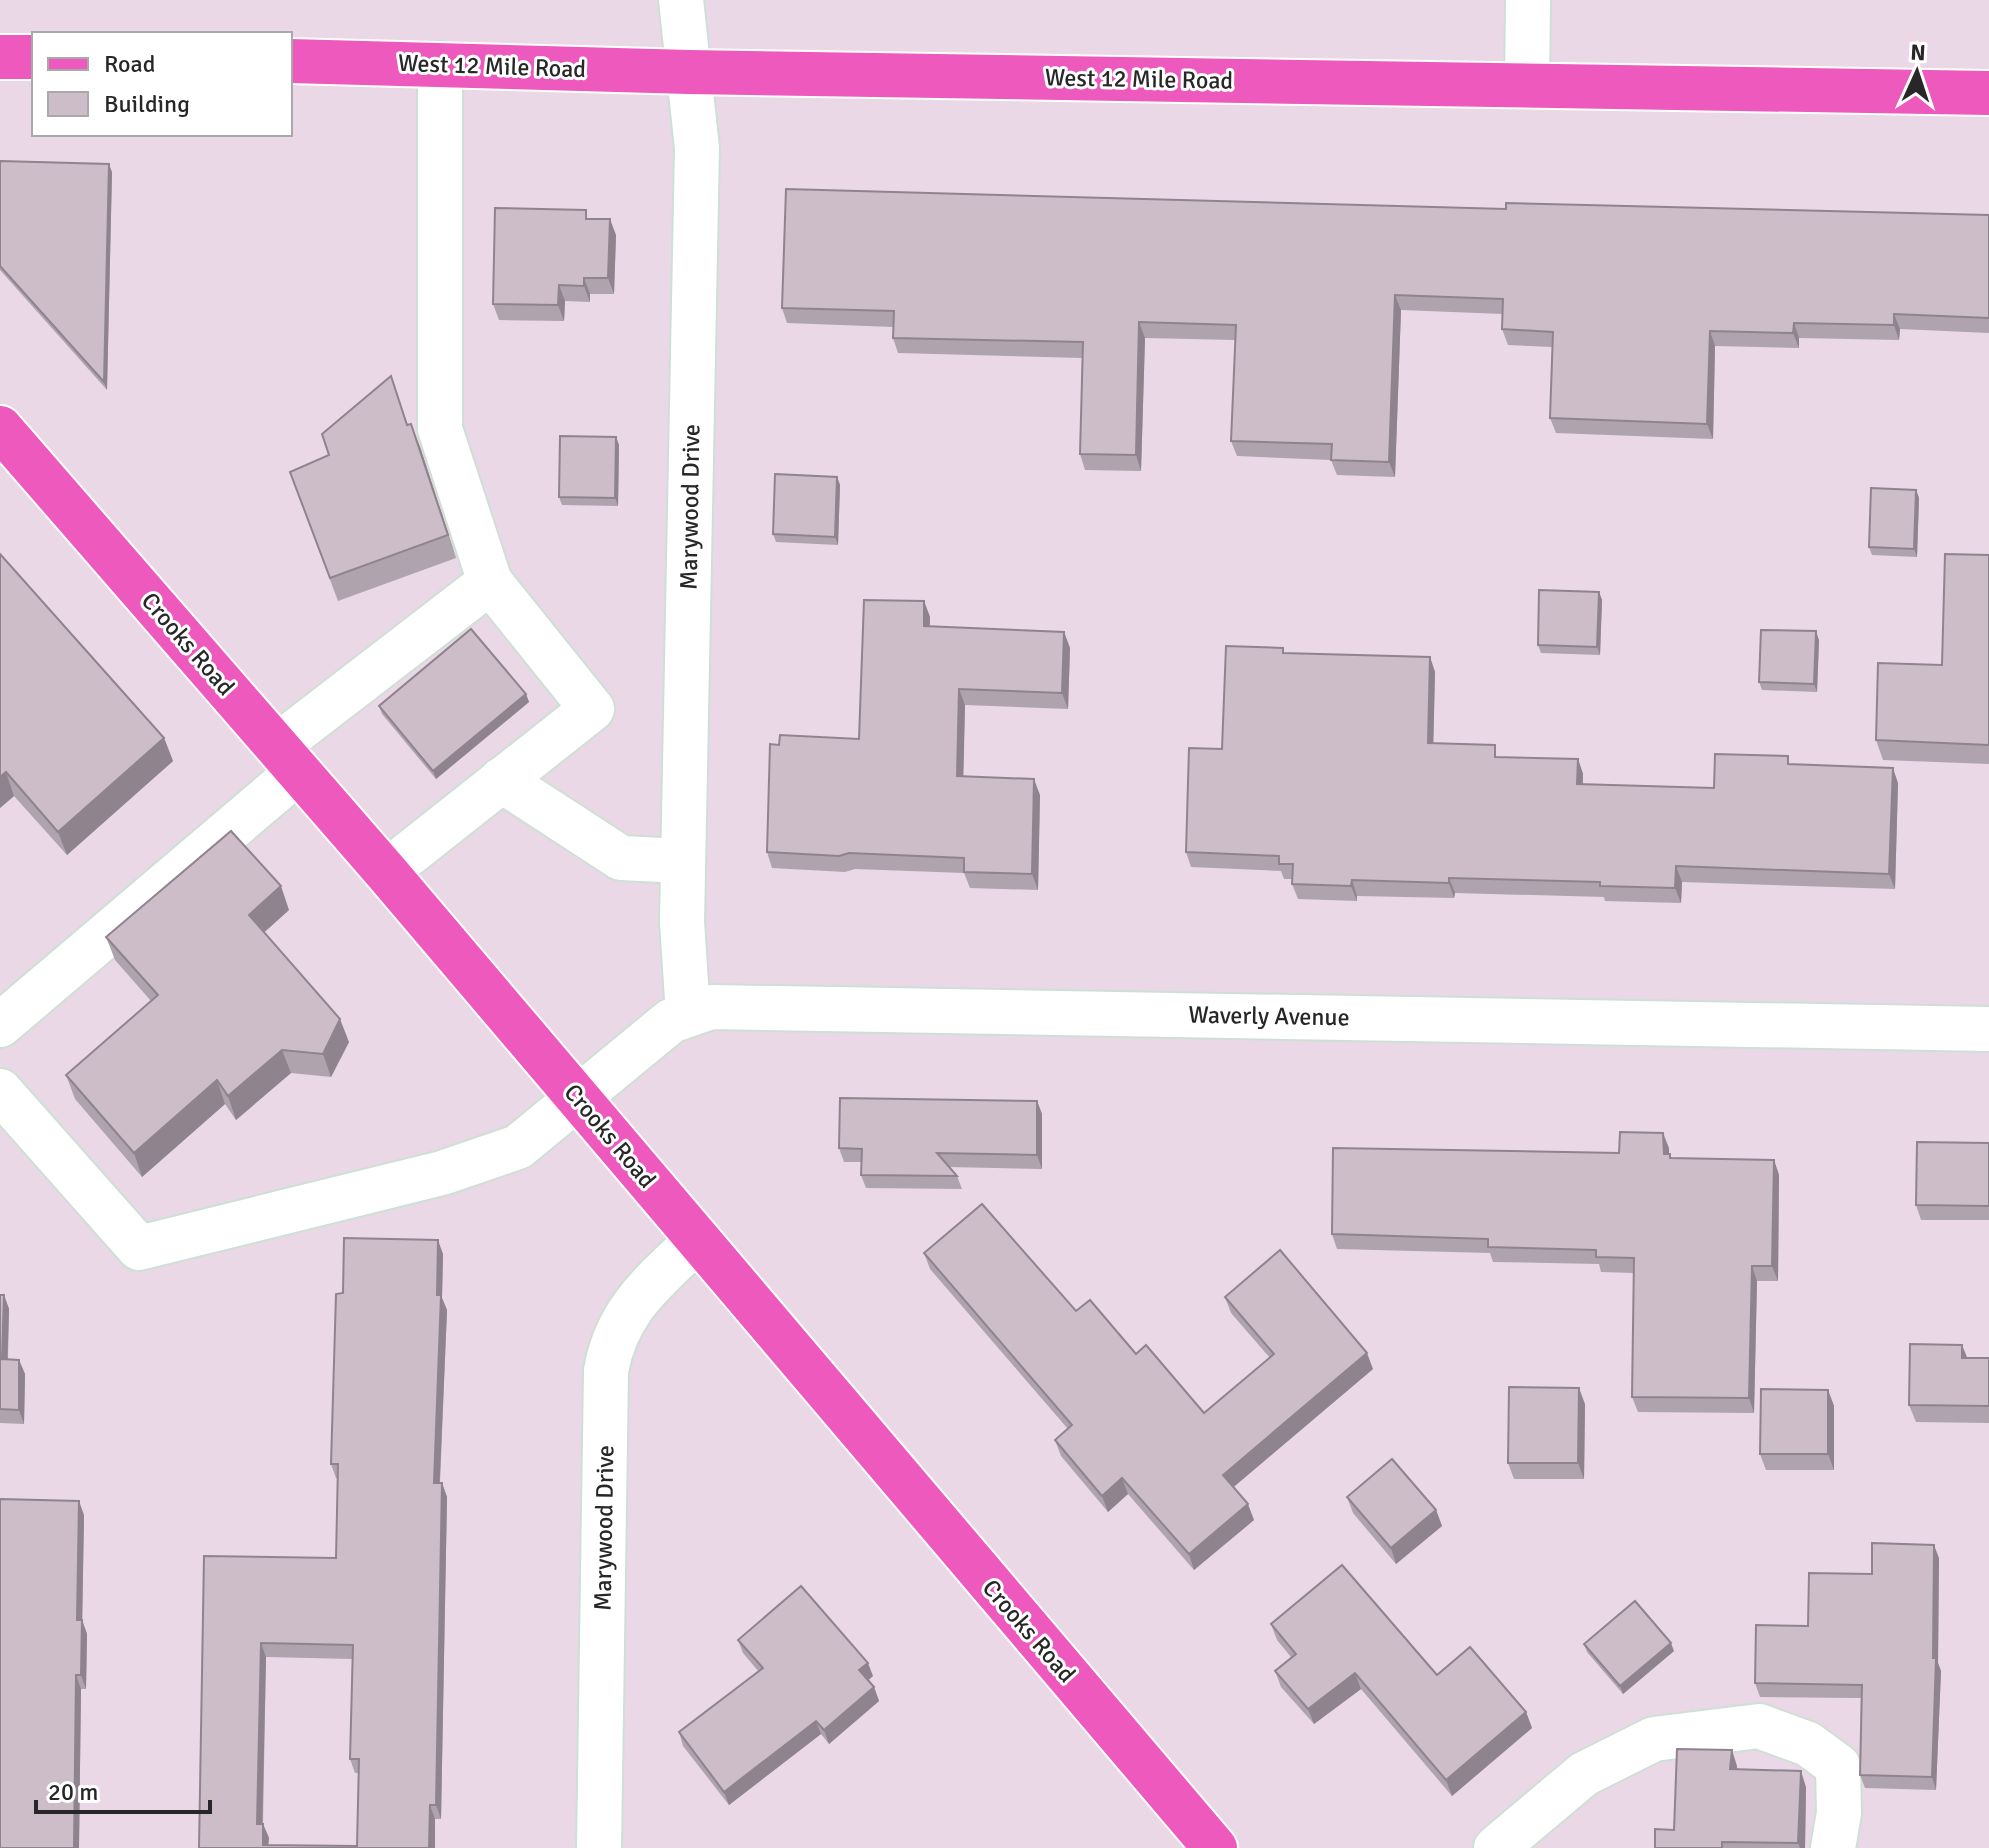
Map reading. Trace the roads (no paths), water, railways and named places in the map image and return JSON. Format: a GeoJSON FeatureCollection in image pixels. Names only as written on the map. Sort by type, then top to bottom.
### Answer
{"type":"FeatureCollection","features":[{"type":"Feature","properties":{"kind":"main road"},"geometry":{"type":"LineString","coordinates":[[0,57],[32,57]]}},
{"type":"Feature","properties":{"kind":"main road","name":"West 12 Mile Road"},"geometry":{"type":"LineString","coordinates":[[292,61],[689,72],[1989,93]]}},
{"type":"Feature","properties":{"kind":"main road","name":"Crooks Road"},"geometry":{"type":"LineString","coordinates":[[2,434],[386,872],[1215,1848]]}},
{"type":"Feature","properties":{"kind":"street","name":"Marywood Drive"},"geometry":{"type":"LineString","coordinates":[[681,0],[697,148],[682,950],[688,1014]]}},
{"type":"Feature","properties":{"kind":"street"},"geometry":{"type":"LineString","coordinates":[[1527,86],[1528,0]]}},
{"type":"Feature","properties":{"kind":"street"},"geometry":{"type":"LineString","coordinates":[[386,872],[592,709],[490,582],[440,429],[440,64]]}},
{"type":"Feature","properties":{"kind":"street"},"geometry":{"type":"LineString","coordinates":[[0,1025],[288,759],[490,582]]}},
{"type":"Feature","properties":{"kind":"street"},"geometry":{"type":"LineString","coordinates":[[501,780],[621,858],[683,861]]}},
{"type":"Feature","properties":{"kind":"street","name":"Waverly Avenue"},"geometry":{"type":"LineString","coordinates":[[0,1091],[139,1248],[442,1173],[518,1147],[671,1021],[711,1007],[1989,1029]]}},
{"type":"Feature","properties":{"kind":"street","name":"Marywood Drive"},"geometry":{"type":"LineString","coordinates":[[599,1848],[606,1371],[611,1347],[629,1309],[697,1240]]}},
{"type":"Feature","properties":{"kind":"street"},"geometry":{"type":"LineString","coordinates":[[1496,1848],[1584,1774],[1654,1739],[1759,1726],[1808,1744],[1838,1766],[1839,1813],[1833,1848]]}}]}
